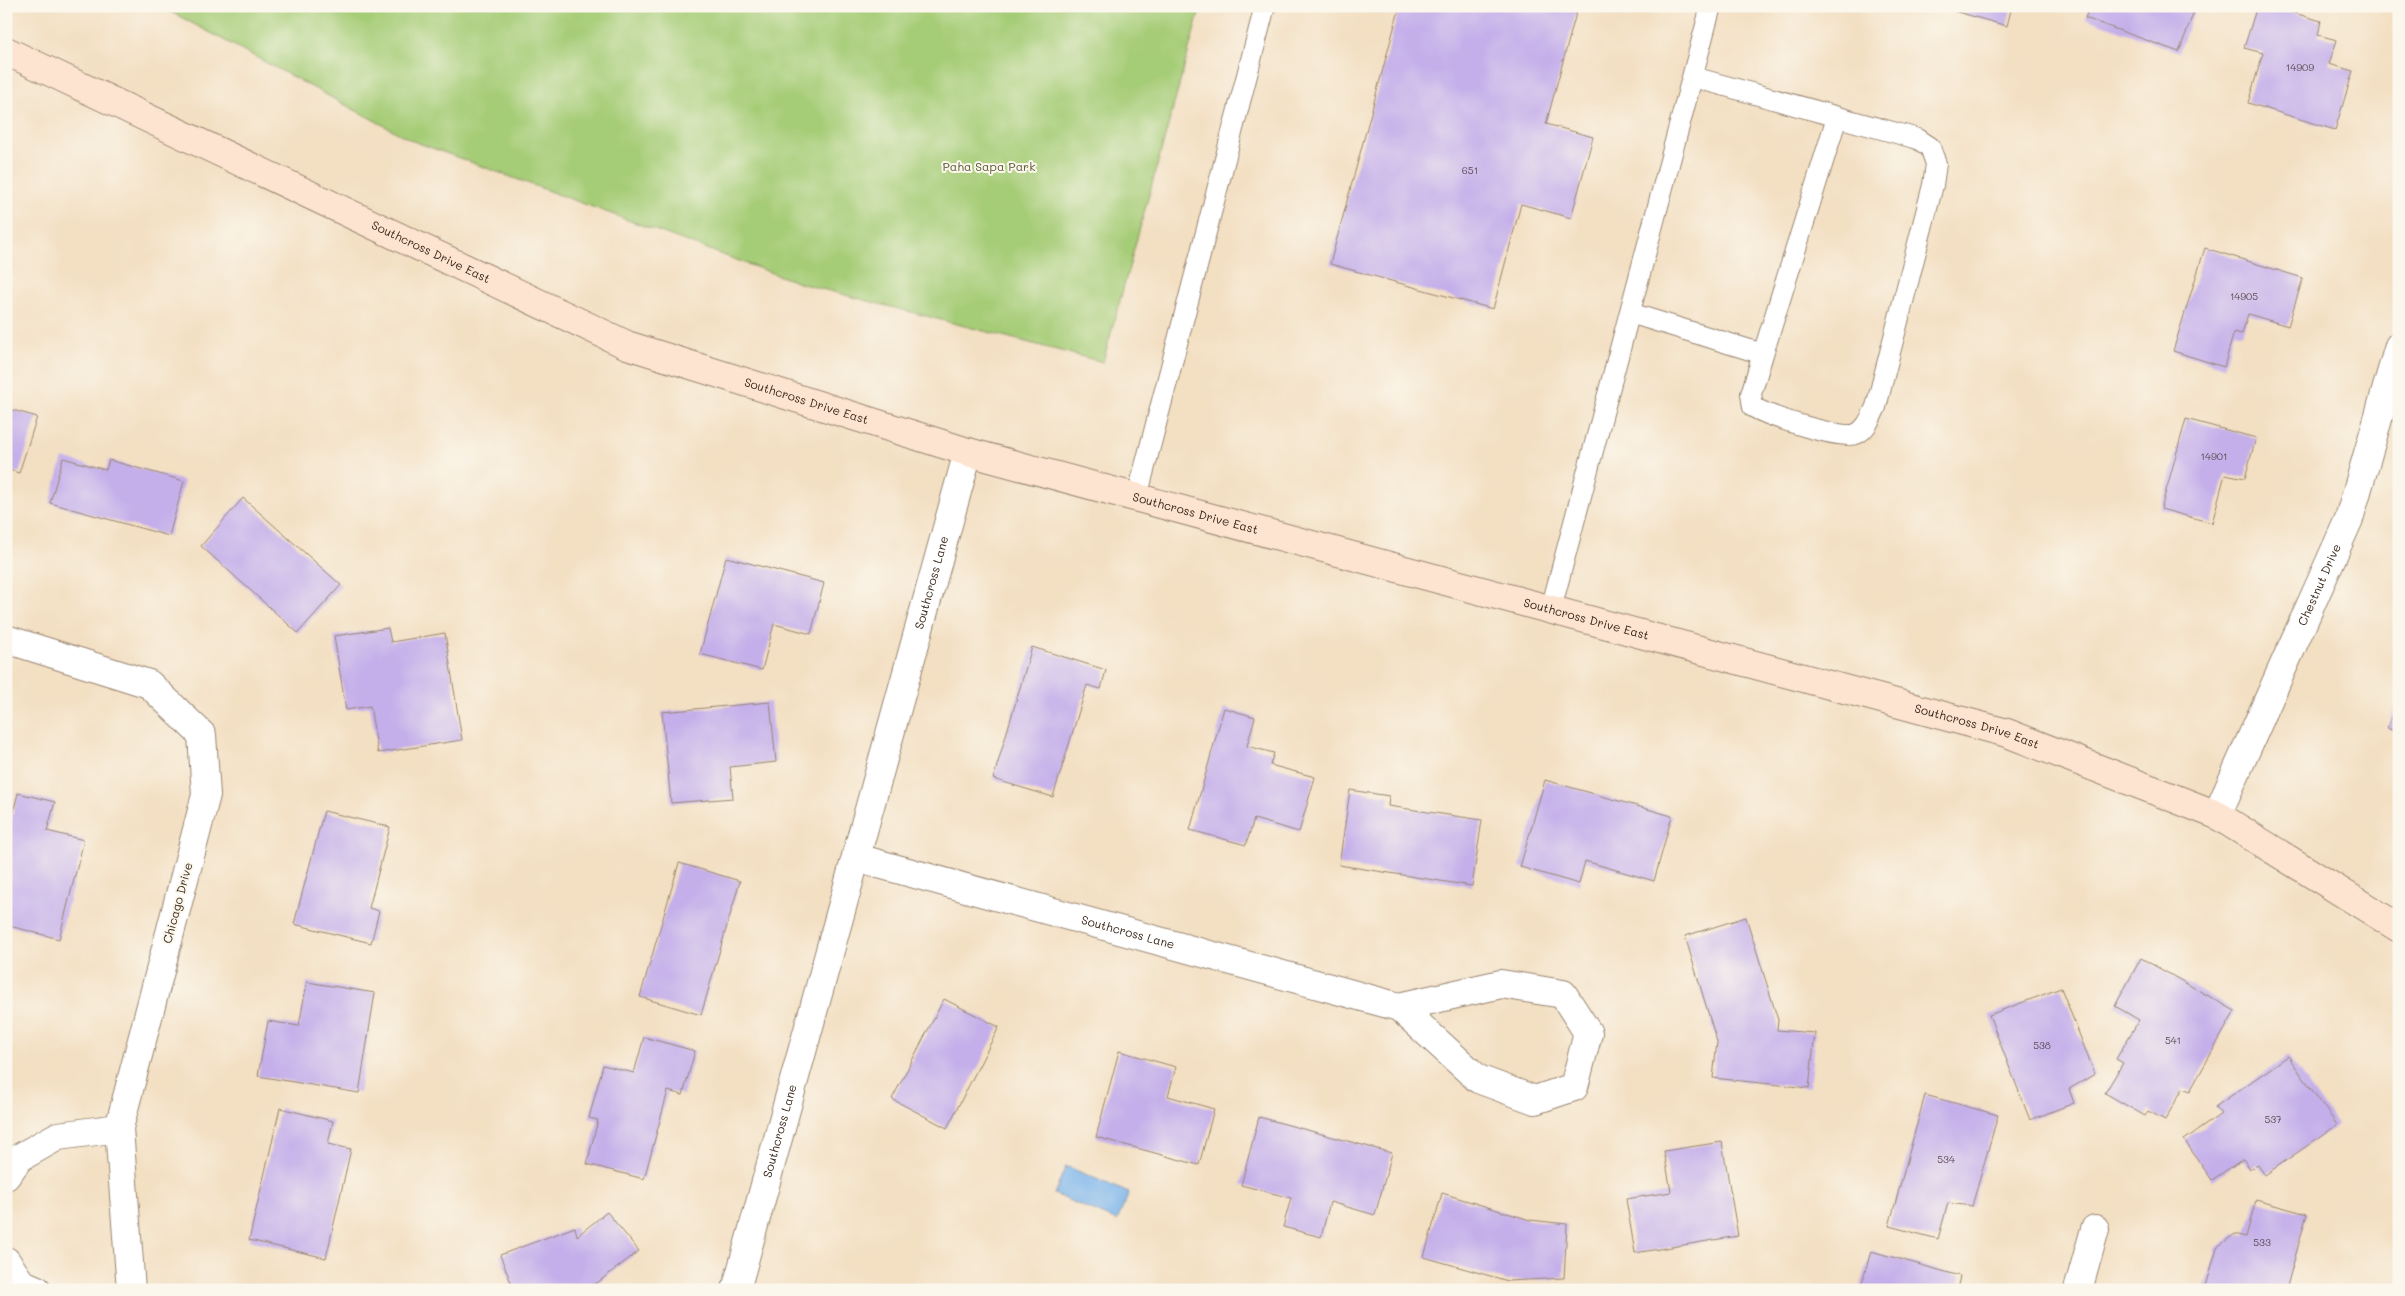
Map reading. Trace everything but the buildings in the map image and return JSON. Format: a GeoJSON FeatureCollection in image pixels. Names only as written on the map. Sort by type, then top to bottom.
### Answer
{"type":"FeatureCollection","features":[{"type":"Feature","properties":{"kind":"street","name":"Southcross Drive East"},"geometry":{"type":"LineString","coordinates":[[6,51],[627,345],[968,452],[2007,733],[2217,815],[2399,928]]}},
{"type":"Feature","properties":{"kind":"street","name":"Chestnut Drive"},"geometry":{"type":"LineString","coordinates":[[2217,815],[2349,519],[2399,346]]}},
{"type":"Feature","properties":{"kind":"street","name":"Southcross Lane"},"geometry":{"type":"LineString","coordinates":[[736,1290],[968,452]]}},
{"type":"Feature","properties":{"kind":"street","name":"Chicago Drive"},"geometry":{"type":"LineString","coordinates":[[6,640],[149,684],[202,735],[206,795],[119,1128],[131,1290]]}},
{"type":"Feature","properties":{"kind":"street","name":"Southcross Lane"},"geometry":{"type":"LineString","coordinates":[[857,858],[1399,1007],[1478,1079],[1535,1100],[1574,1087],[1588,1033],[1563,994],[1501,984],[1399,1007]]}},
{"type":"Feature","properties":{"kind":"street"},"geometry":{"type":"LineString","coordinates":[[6,1176],[18,1158],[58,1136],[119,1128]]}},
{"type":"Feature","properties":{"kind":"street"},"geometry":{"type":"LineString","coordinates":[[2078,1290],[2095,1228]]}},
{"type":"Feature","properties":{"kind":"street"},"geometry":{"type":"LineString","coordinates":[[6,1261],[22,1283],[37,1290]]}},
{"type":"Feature","properties":{"kind":"lane"},"geometry":{"type":"LineString","coordinates":[[1137,497],[1265,6]]}},
{"type":"Feature","properties":{"kind":"lane"},"geometry":{"type":"LineString","coordinates":[[1551,609],[1711,6]]}},
{"type":"Feature","properties":{"kind":"lane"},"geometry":{"type":"LineString","coordinates":[[1693,77],[1837,116],[1918,139],[1930,147],[1936,164],[1933,185],[1876,407],[1867,425],[1857,433],[1849,436],[1833,434],[1764,414],[1753,407],[1752,394],[1837,116]]}},
{"type":"Feature","properties":{"kind":"lane"},"geometry":{"type":"LineString","coordinates":[[1630,313],[1763,354]]}},
{"type":"Feature","properties":{"kind":"green space","name":"Paha Sapa Park"},"geometry":{"type":"Polygon","coordinates":[[[160,6],[1201,6],[1103,362],[799,283],[413,141],[160,6]]]}},
{"type":"Feature","properties":{"kind":"water"},"geometry":{"type":"Polygon","coordinates":[[[1066,1166],[1129,1193],[1117,1221],[1054,1194],[1066,1166]]]}}]}
